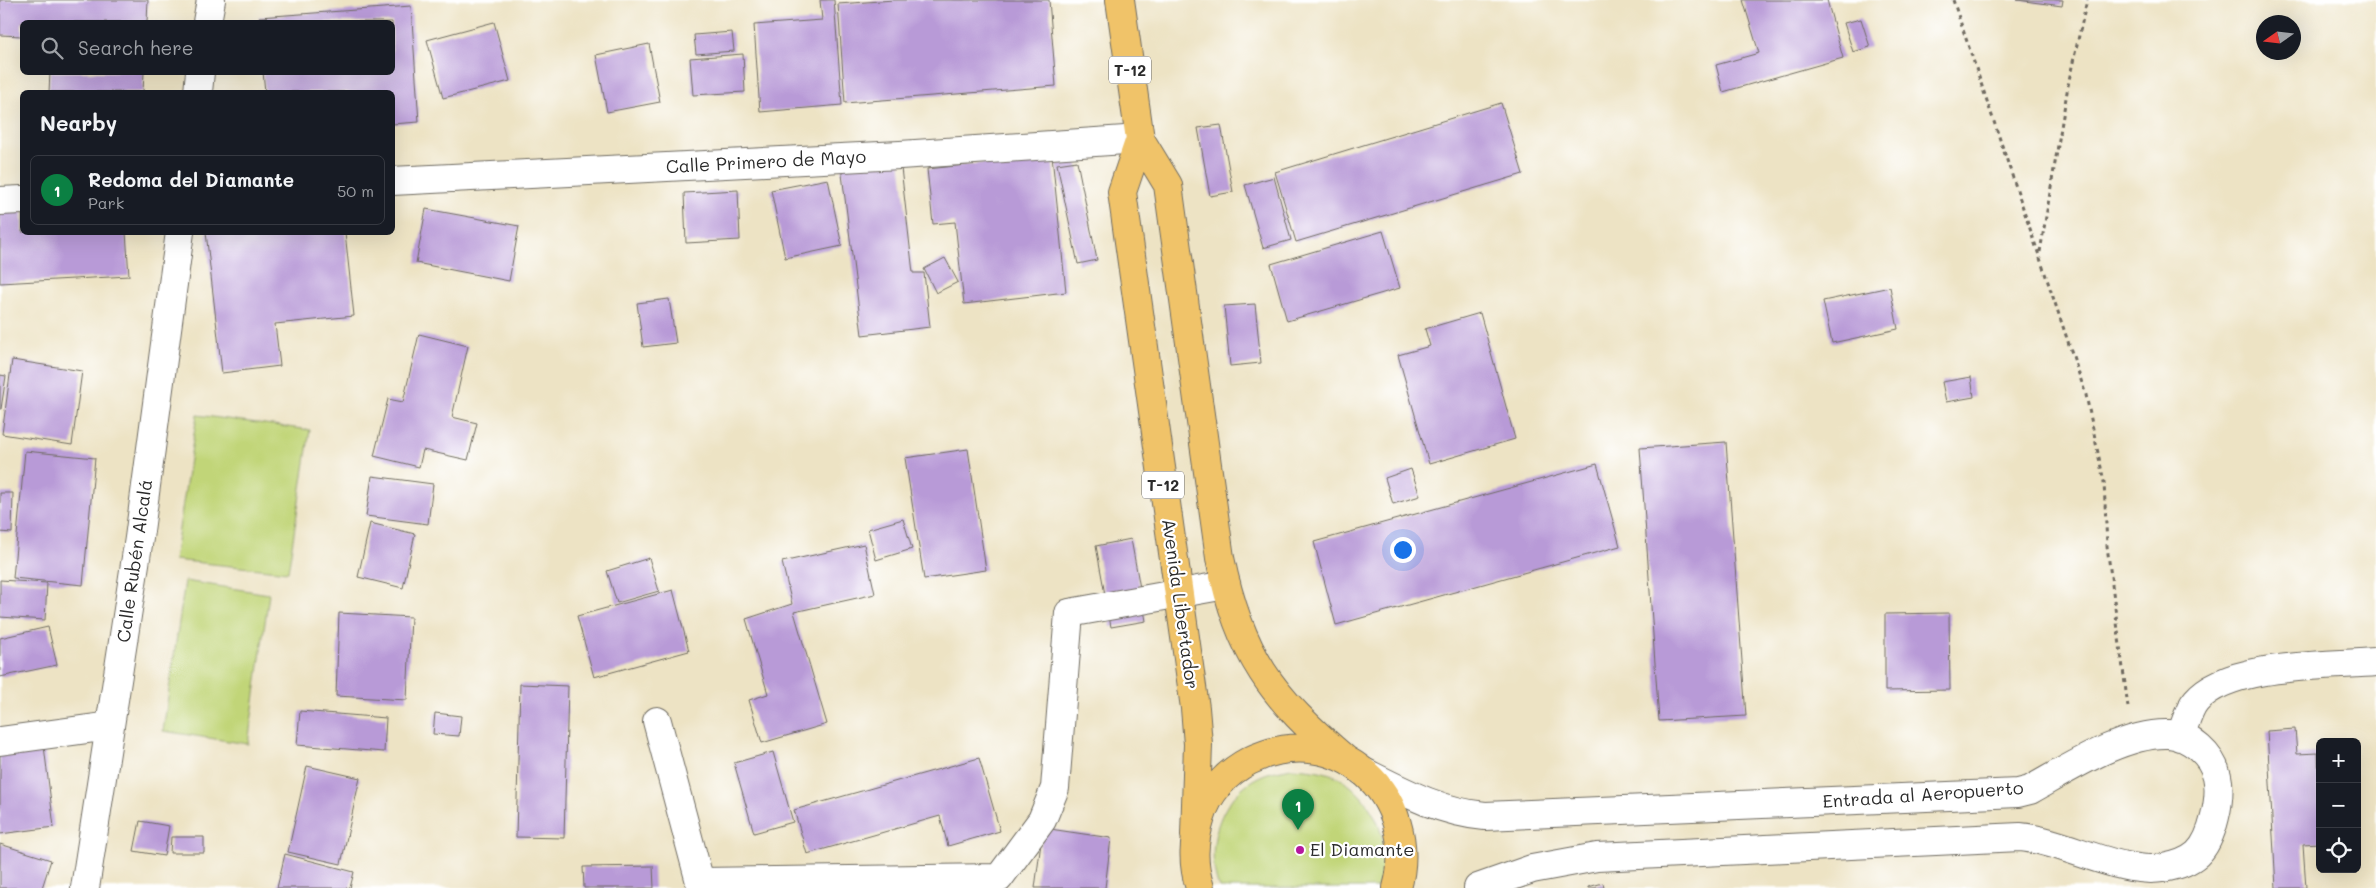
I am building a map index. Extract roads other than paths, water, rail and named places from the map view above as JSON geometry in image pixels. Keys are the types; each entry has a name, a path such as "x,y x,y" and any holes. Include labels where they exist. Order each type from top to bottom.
{"highway":[{"name":"Avenida Libertador","path":"1120,0 1140,139 1168,185 1226,585 1245,641 1265,676 1306,726 1354,766"},
{"name":"Avenida Libertador","path":"1140,139 1122,192 1197,735 1194,845 1188,888"},
{"name":"T-12","path":"1200,888 1194,845 1203,808 1219,785 1240,766 1264,754 1283,749 1302,748 1320,751 1354,766 1376,784 1396,816 1403,853 1397,888"}],"street":[{"path":"207,20 211,0"},
{"path":"198,90 200,75"},
{"name":"Calle Primero de Mayo","path":"395,181 880,156 1140,139"},
{"path":"0,201 20,200"},
{"name":"Calle Rubén Alcalá","path":"86,888 139,538 180,235"},
{"path":"657,721 700,882 999,878 1042,820 1055,788 1069,613 1226,585"},
{"path":"2180,737 2195,702 2212,688 2242,676 2262,671 2376,662"},
{"path":"0,741 110,726"},
{"name":"Entrada al Aeropuerto","path":"1354,766 1433,805 1463,814 1485,816 2018,793 2030,790 2106,750 2133,740 2158,735 2180,737 2193,742 2203,751 2218,777 2215,822 2209,838 2198,854 2183,863 2173,877 2136,868 2037,838 2020,837 1597,857 1532,869 1478,888"}],"place":[{"name":"Redoma del Diamante","path":"1298,830"},
{"name":"El Diamante","path":"1300,850"}]}
